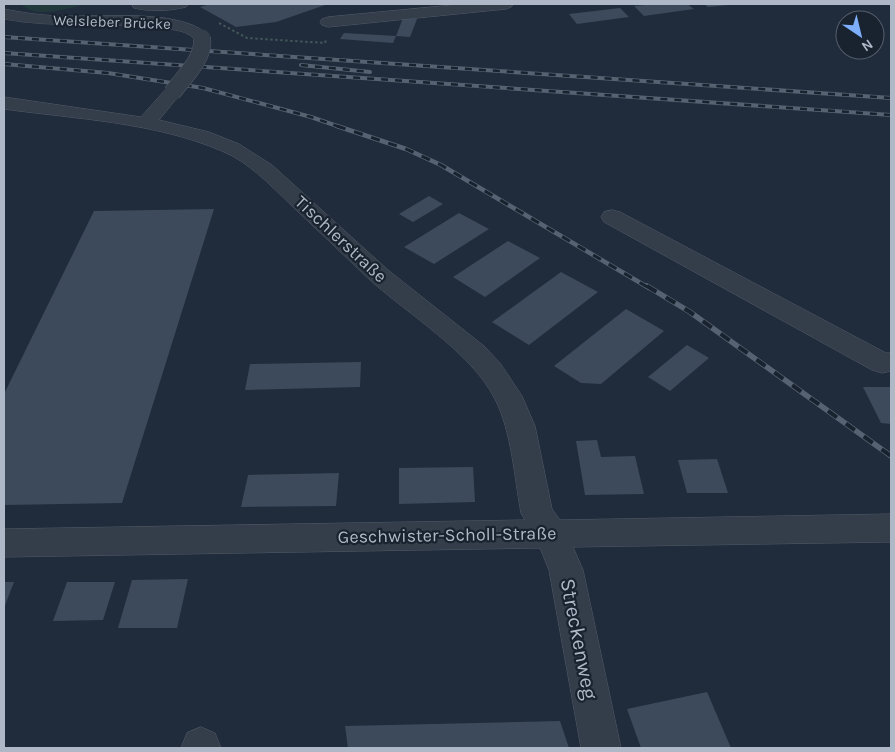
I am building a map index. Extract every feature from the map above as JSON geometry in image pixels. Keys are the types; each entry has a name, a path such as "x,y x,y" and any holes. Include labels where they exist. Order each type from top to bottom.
{"street":[{"path":"133,4 159,6 181,4"},
{"path":"328,22 470,6 506,4"},
{"name":"Welsleber Brücke","path":"4,14 50,20 166,22 191,28 201,34 203,46 198,55 172,94 146,123"},
{"name":"Tischlerstraße","path":"4,103 146,123 190,132 232,148 265,169 379,275 475,353 490,370 511,403 520,426 537,513 551,533"},
{"path":"612,217 882,363 891,362"},
{"name":"Geschwister-Scholl-Straße","path":"4,543 891,528"},
{"name":"Streckenweg","path":"551,533 566,570 600,748"}],"path":[{"path":"215,21 247,38 325,43 328,22"}],"green space":[{"path":"21,4 87,4 52,12 43,12 27,9"}],"building":[{"path":"210,4 328,4 276,22 236,27 200,7"},
{"path":"687,4 694,9 644,16 634,6"},
{"path":"704,4 729,4 729,5 708,7"},
{"path":"620,8 629,17 577,24 569,14"},
{"path":"403,18 417,19 410,37 396,36"},
{"path":"344,33 396,36 393,43 340,39"},
{"path":"429,196 443,204 413,222 399,214"},
{"path":"214,209 122,503 4,505 4,394 94,211"},
{"path":"459,213 489,229 434,264 404,247"},
{"path":"508,241 540,258 485,297 453,277"},
{"path":"561,272 598,292 529,345 492,322"},
{"path":"626,309 664,331 601,384 581,383 554,366"},
{"path":"687,345 709,358 670,391 648,377"},
{"path":"361,362 360,387 245,390 250,364"},
{"path":"863,387 891,387 891,424 881,423"},
{"path":"597,440 601,457 635,456 644,494 585,495 576,441"},
{"path":"717,459 728,493 687,493 678,460"},
{"path":"473,467 475,502 399,504 399,468"},
{"path":"339,473 336,506 241,507 248,475"},
{"path":"188,579 177,628 118,628 132,580"},
{"path":"4,582 14,582 4,608"},
{"path":"67,582 115,582 103,620 53,621"},
{"path":"707,692 731,748 641,748 627,709"},
{"path":"560,721 569,748 348,748 345,726"}],"railway":[{"path":"4,37 891,98"},
{"path":"4,53 891,115"},
{"path":"4,64 108,73 203,88 311,117 340,127"},
{"path":"301,65 370,72"},
{"path":"340,127 406,149 441,165 649,288"},
{"path":"647,286 690,312 891,456"}]}
